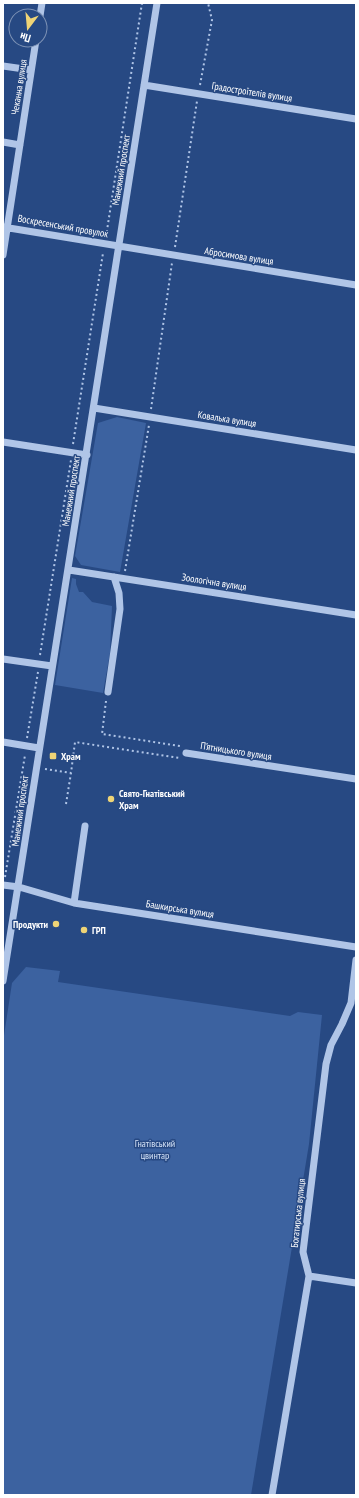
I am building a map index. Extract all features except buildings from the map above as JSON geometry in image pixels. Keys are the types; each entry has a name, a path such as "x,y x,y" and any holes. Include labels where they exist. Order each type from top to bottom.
{"street":[{"name":"Манежний проспект","path":"3,981 19,887 52,666 69,570 157,3"},
{"name":"Чеканна вулиця","path":"3,255 5,227 20,145 35,48"},
{"path":"3,66 31,70"},
{"name":"Градостроїтелiв вулиця","path":"144,84 356,119"},
{"path":"3,142 20,145"},
{"name":"Воскресенський провулок","path":"5,227 119,246"},
{"name":"Абросимова вулиця","path":"119,246 356,285"},
{"name":"Ковалька вулиця","path":"94,408 356,450"},
{"path":"3,442 87,455"},
{"name":"Зоологічна вулиця","path":"69,570 356,615"},
{"path":"108,692 120,610 119,592 114,577"},
{"path":"3,659 52,666"},
{"path":"3,742 39,748"},
{"name":"П’ятницького вулиця","path":"186,753 356,780"},
{"path":"74,903 85,826"},
{"name":"Башкирська вулиця","path":"3,885 19,887 74,903 356,947"},
{"name":"Богатирська вулиця","path":"272,1495 309,1276 303,1252 326,1064 331,1045 351,1003 356,960"},
{"path":"309,1276 356,1283"}],"path":[{"path":"123,578 150,417 198,93 212,20 208,3"},
{"path":"108,692 102,734 184,746 186,753"},
{"name":"П’ятницького вулиця","path":"66,804 75,742 182,758 186,753"},
{"path":"36,768 71,773"}],"green space":[{"path":"117,417 146,423 120,572 81,565 75,556 98,423"},
{"path":"72,578 76,579 79,592 83,592 92,602 112,606 110,653 103,693 55,685"},
{"name":"Гнатівський цвинтар","path":"26,967 60,971 58,982 290,1016 298,1012 322,1015 309,1144 251,1495 3,1495 3,1042 12,983"}],"place":[{"name":"Храм","path":"53,756"},
{"name":"Свято-Гнатівський Храм","path":"111,799"},
{"name":"Продукти","path":"56,924"},
{"name":"ГРП","path":"84,930"}]}
